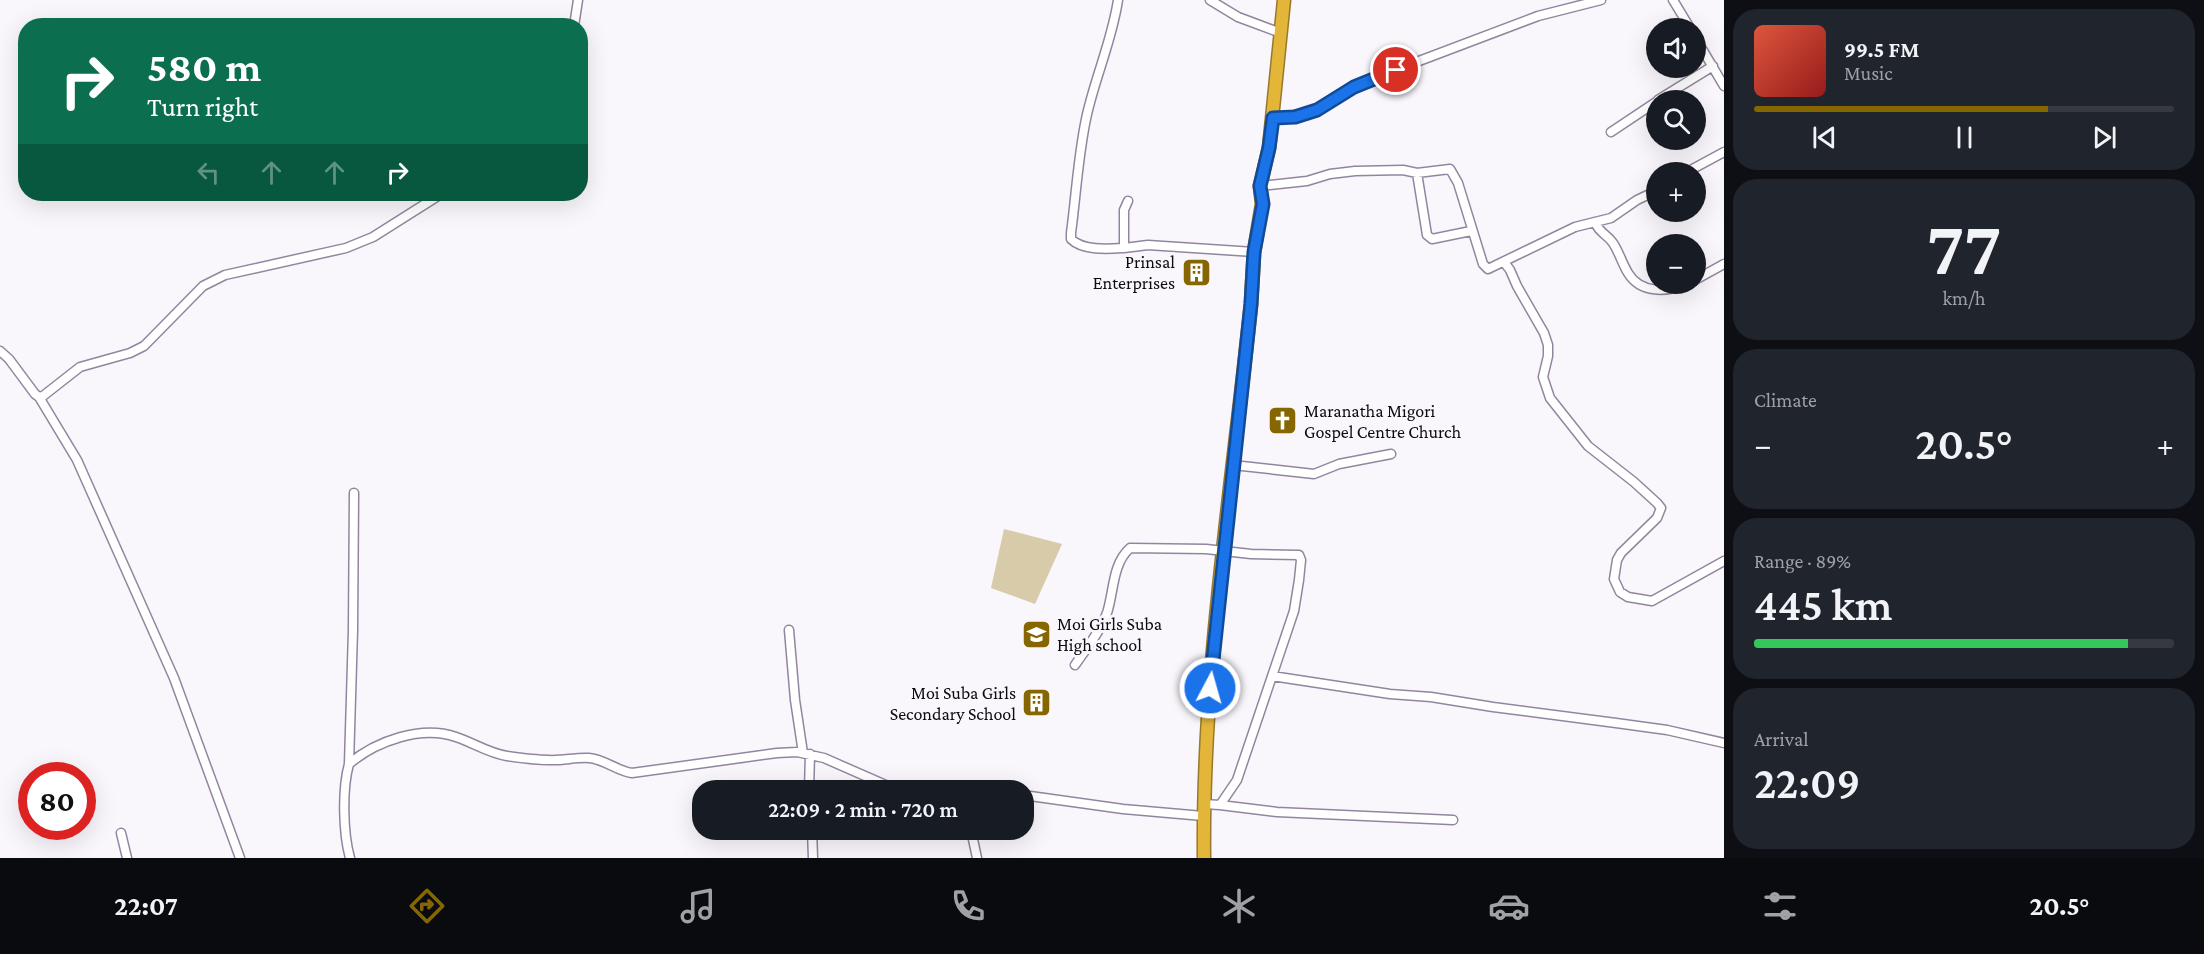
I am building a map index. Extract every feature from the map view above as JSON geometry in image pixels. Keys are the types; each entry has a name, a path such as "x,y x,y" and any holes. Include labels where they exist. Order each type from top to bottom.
{"highway":[{"path":"1204,858 1203,810 1210,688 1251,304 1254,252 1263,204 1260,186 1273,118 1284,0"}],"street":[{"path":"575,18 578,0"},
{"path":"1118,0 1114,24 1086,118 1071,239 1076,244 1105,249 1148,245 1254,252"},
{"path":"1210,0 1238,17 1281,33"},
{"path":"1273,118 1309,113 1374,78 1538,16 1601,0"},
{"path":"1673,0 1684,18"},
{"path":"1706,55 1724,86"},
{"path":"1675,90 1713,66"},
{"path":"1611,132 1646,108"},
{"path":"1706,162 1724,152"},
{"path":"1260,186 1307,181 1330,174 1355,171 1403,170 1417,173 1444,169 1452,171 1486,268 1492,268 1575,227 1611,218 1646,196"},
{"path":"1417,173 1427,235 1432,239 1472,231"},
{"path":"39,397 49,393 80,367 130,353 144,346 209,281 364,242 430,201"},
{"path":"1124,248 1124,210 1128,201"},
{"path":"1595,222 1598,229 1610,238 1628,273 1639,285 1646,287"},
{"path":"1504,262 1544,333 1548,356 1543,377 1550,398 1593,451 1634,482 1661,508 1657,518 1621,553 1617,560 1614,579 1620,592 1628,597 1652,602 1724,561"},
{"path":"1706,274 1724,264"},
{"path":"0,351 39,397 77,460 190,718 203,761 240,858"},
{"path":"1233,465 1314,474 1339,464 1391,454"},
{"path":"350,858 345,811 349,764 353,630 354,493"},
{"path":"1075,665 1106,615 1116,573 1123,555 1130,548 1296,554 1300,558 1296,603 1237,780 1220,805"},
{"path":"789,630 795,700 807,753 808,780"},
{"path":"1272,676 1390,694 1431,697 1667,730 1724,743"},
{"path":"349,764 364,752 383,744 405,737 432,733 456,737 488,752 505,756 548,760 592,758 632,773 777,753 807,753 873,780"},
{"path":"1034,797 1123,809 1203,810 1220,805 1277,812 1453,820"},
{"path":"121,833 127,858"},
{"path":"813,840 813,858"},
{"path":"973,840 977,858"}],"shaded area":[{"path":"1004,529 1062,544 1035,604 991,588"}],"place":[{"name":"Prinsal Enterprises","path":"1196,272"},
{"name":"Maranatha Migori Gospel Centre Church","path":"1283,421"},
{"name":"Moi Girls Suba High school","path":"1036,634"},
{"name":"Moi Suba Girls Secondary School","path":"1037,703"}],"route":[{"path":"1210,688 1251,304 1254,252 1263,204 1260,186 1273,118 1295,117 1317,110 1354,87 1396,70"}]}
